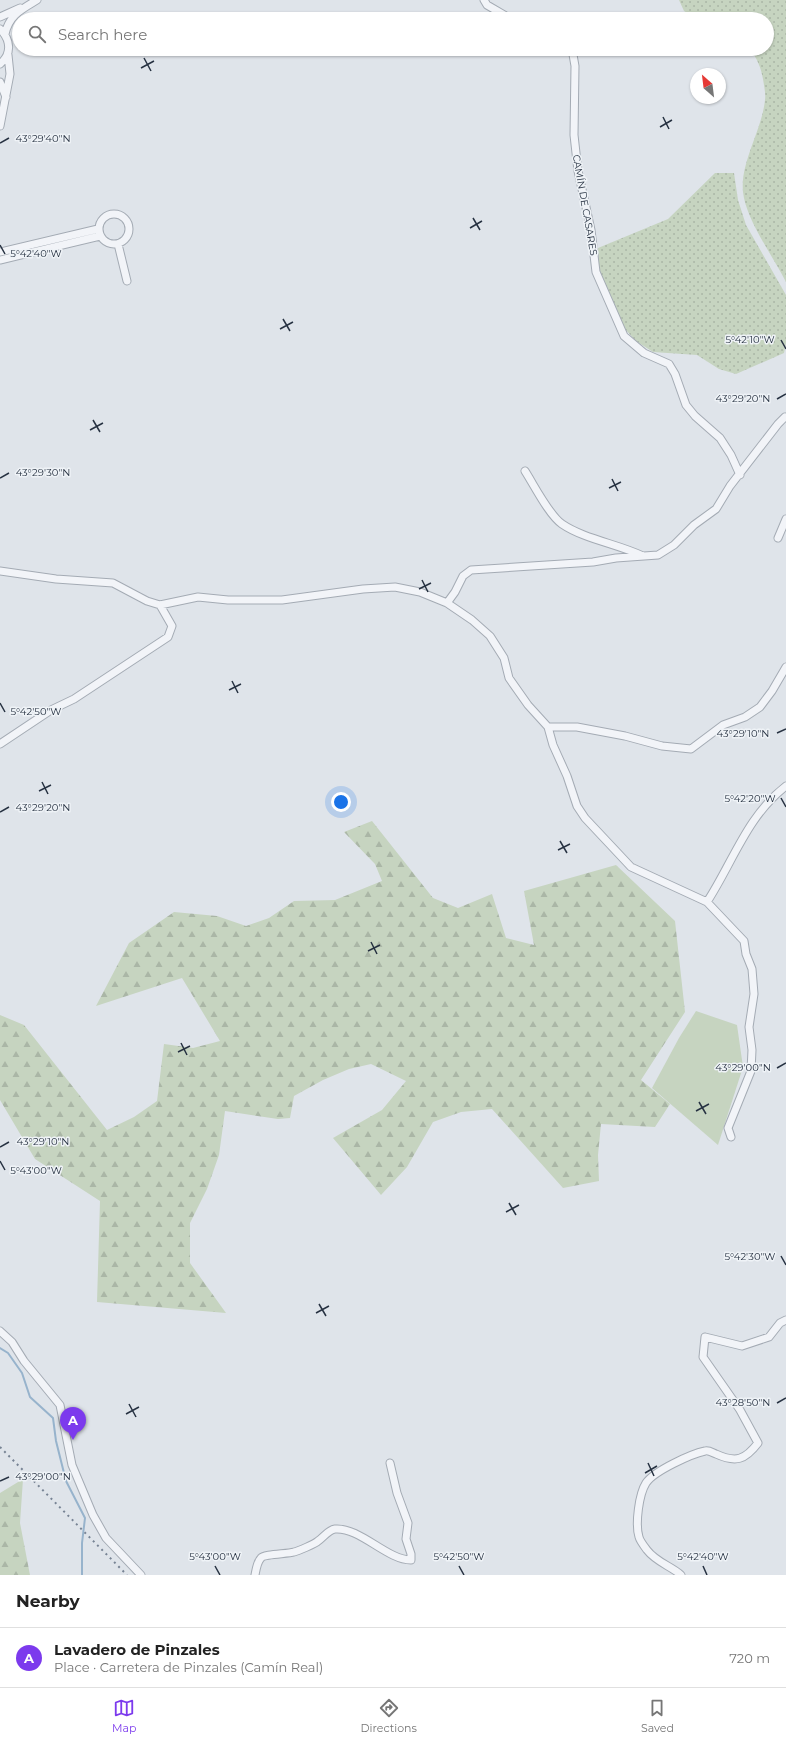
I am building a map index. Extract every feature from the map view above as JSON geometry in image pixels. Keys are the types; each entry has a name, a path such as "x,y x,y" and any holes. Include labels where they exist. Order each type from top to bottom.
{"street":[{"path":"0,17 37,0"},
{"path":"18,12 37,0"},
{"path":"484,0 487,5 499,12"},
{"path":"0,126 10,74 8,55 9,48 3,32 12,18"},
{"path":"0,64 8,55"},
{"name":"CAMÍN DE CASARES","path":"573,56 575,66 574,135 578,171 591,230 596,272 624,336 644,353 669,364 675,374 686,405 695,416 720,438 731,455 740,475"},
{"path":"0,82 6,97"},
{"path":"110,214 120,215 128,222 129,233 123,242 118,244 108,244 99,232 102,220 110,214"},
{"path":"0,252 99,232"},
{"path":"0,260 99,232"},
{"path":"118,244 127,281"},
{"path":"447,603 455,592 463,576 471,570 593,562 616,558 658,555 674,545 694,525 716,509 730,486 778,424 786,416"},
{"path":"525,471 550,511 562,524 579,532 625,548 644,557"},
{"path":"778,538 786,519"},
{"path":"0,571 56,579 113,583 147,601 160,605 198,597 228,600 282,600 363,589 395,587 420,592 447,603 472,620 490,636 504,658 509,678 528,704 548,727 553,745 567,776 576,806 603,838 631,867 707,902 744,941 746,954 752,969 754,994 749,1027 752,1050 751,1071 728,1128 731,1137"},
{"path":"0,744 51,710 74,699 168,637 172,626 160,605"},
{"path":"548,727 577,727 625,736 662,746 691,749 722,725 745,717 760,707 772,691 786,667"},
{"path":"707,902 720,882 737,846 761,811 776,794 786,786"},
{"path":"681,1575 662,1564 648,1551 639,1537 638,1508 646,1482 671,1464 689,1456 707,1450 733,1459 743,1458 750,1454 758,1443 740,1410 703,1357 705,1337 742,1346 769,1337 780,1323 786,1320"},
{"path":"0,1331 12,1342 24,1361 60,1405 72,1465 94,1514 106,1538 141,1575"},
{"path":"255,1575 260,1558 264,1556 302,1550 308,1545 317,1542 329,1531 335,1529 343,1530 356,1535 391,1554 406,1560 411,1560 411,1554 406,1539 408,1523 396,1493 390,1463"}],"green space":[{"path":"679,0 786,0 786,282 754,226 745,203 743,192 745,169 760,123 765,98 765,90 760,67 754,56 774,56 774,12 684,11"},
{"path":"715,173 734,173 738,200 746,225 786,295 786,343 784,353 736,374 719,369 697,355 653,352 636,341 624,328 599,272 598,248 668,219"},
{"path":"372,821 433,898 458,908 492,894 506,938 534,945 524,891 616,865 675,921 685,1012 641,1080 670,1104 655,1127 601,1124 598,1155 599,1181 563,1188 492,1109 461,1112 433,1122 407,1167 381,1195 333,1138 382,1110 406,1081 371,1064 349,1069 323,1080 294,1096 290,1118 278,1119 225,1111 219,1155 207,1189 190,1223 190,1263 226,1313 97,1302 100,1201 35,1159 0,1100 0,1015 24,1025 107,1130 134,1117 157,1101 164,1044 193,1048 220,1041 182,978 96,1006 129,943 174,912 217,916 246,926 269,918 294,901 335,900 382,881 375,864 344,832"},
{"path":"696,1011 737,1025 743,1067 718,1145 652,1088 679,1038"},
{"path":"23,1479 20,1523 30,1575 0,1575 0,1493"}],"waterway":[{"path":"0,1348 8,1353 22,1373 30,1397 53,1418 56,1441 66,1481 85,1518 82,1543 82,1575"}],"railway":[{"path":"0,1447 127,1575"}],"place":[{"name":"Lavadero de Pinzales","path":"73,1440"}]}
